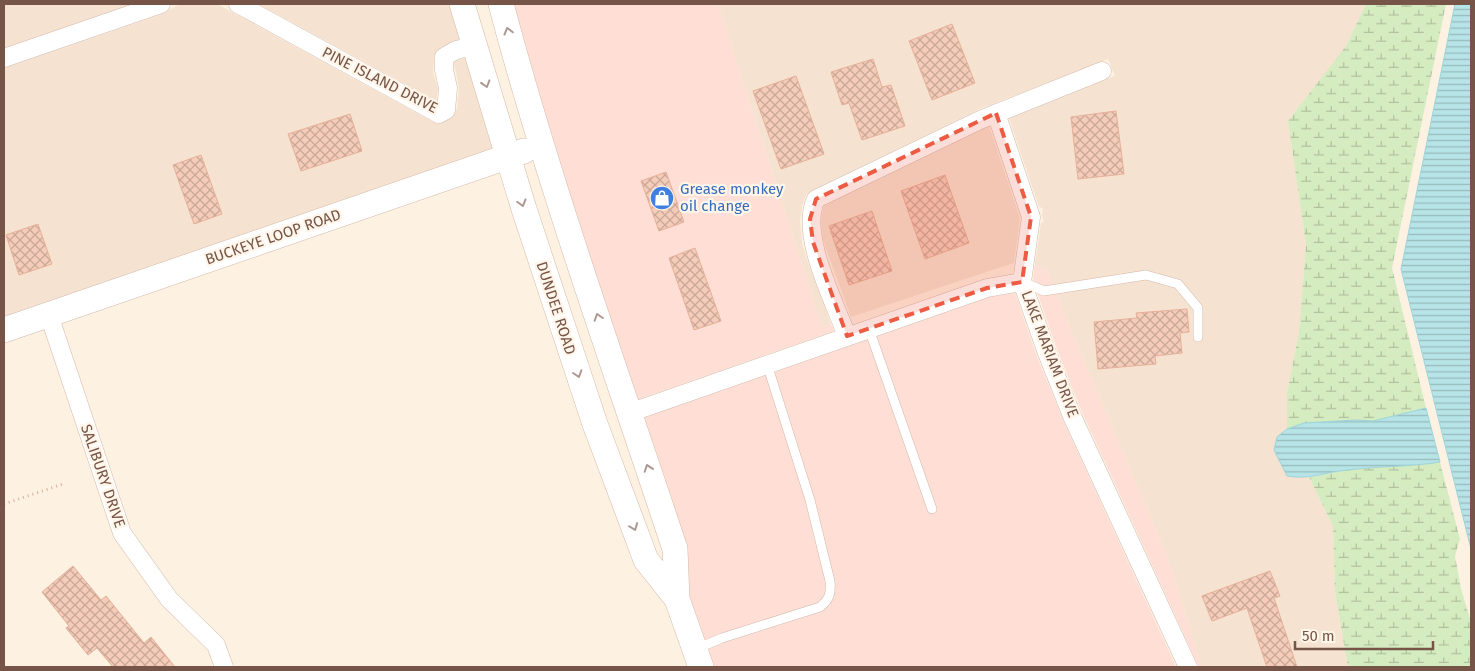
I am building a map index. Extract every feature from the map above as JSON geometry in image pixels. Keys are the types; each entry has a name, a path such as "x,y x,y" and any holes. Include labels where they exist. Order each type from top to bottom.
{"main road":[{"name":"DUNDEE ROAD","path":"462,4 524,209 595,424 646,560 677,599"},
{"name":"DUNDEE ROAD","path":"501,4 522,81 558,197 675,549 677,599 698,658"},
{"name":"BUCKEYE LOOP ROAD","path":"4,330 543,145"}],"street":[{"path":"4,58 161,4"},
{"name":"PINE ISLAND DRIVE","path":"238,4 439,114 446,110 448,88 444,70 444,57 456,50 474,46"},
{"path":"847,336 813,242 810,220 812,206 816,199 996,113 1102,71"},
{"path":"996,113 1031,217 1022,282"},
{"name":"LAKE MARIAM DRIVE","path":"630,413 987,288 1022,282 1072,416 1188,667"},
{"name":"SALIBURY DRIVE","path":"49,315 122,533 169,599 216,644 224,667"}],"lane":[{"path":"1022,282 1044,291 1146,275 1178,284 1198,308 1198,337"},
{"path":"869,329 932,509"},
{"path":"698,658 722,638 820,607 827,602 831,592 810,500 767,364"}],"path":[{"path":"4,504 63,484"}],"highlighted area":[{"path":"996,113 1031,217 1022,282 987,288 847,336 813,242 810,219 816,199"}],"shaded area":[{"path":"4,4 134,4 4,48"},
{"path":"180,4 217,4 433,122 445,121 452,117 457,109 459,88 454,62 467,57 496,151 4,320 4,68 160,15"},
{"path":"259,4 451,4 461,39 439,49 434,57 433,73 438,89 436,101"},
{"path":"512,4 718,4 822,327 831,324 834,331 636,400 568,194"},
{"path":"718,4 1366,4 1346,46 1288,121 1306,245 1299,332 1287,394 1287,429 1277,437 1274,450 1281,462 1295,477 1309,477 1333,526 1335,592 1348,667 1202,667 1167,556 1056,295 1048,272 1035,264 1041,223 1044,222 1043,208 1039,207 1009,118 1115,76 1108,59 982,108 806,195 800,221 802,244 831,324 822,327"},
{"path":"989,126 1020,218 1014,263 851,317 823,240 821,219 824,205"},
{"path":"1035,264 1048,272 1056,295 1167,556 1202,667 1199,667 1082,412 1057,349 1033,280"},
{"path":"1015,293 1037,357 1063,420 1176,667 712,667 690,602 692,601 688,595 643,418 989,297"}],"green space":[{"path":"1366,4 1446,4 1392,268 1426,408 1373,421 1355,420 1304,423 1287,429 1287,394 1299,332 1306,245 1288,121 1346,46"},
{"path":"1440,462 1460,539 1455,556 1461,589 1471,622 1471,667 1348,667 1335,592 1333,526 1309,477 1347,470"}],"water":[{"path":"1455,4 1471,4 1471,549 1401,269"},
{"path":"1426,408 1440,462 1295,477 1287,476 1274,450 1277,437 1287,429 1304,423 1355,420 1373,421"}],"building":[{"path":"952,24 975,83 932,100 909,41"},
{"path":"873,59 882,87 891,85 905,126 862,140 849,103 842,105 831,72"},
{"path":"796,76 824,154 781,169 753,91"},
{"path":"1116,111 1124,174 1078,179 1071,117"},
{"path":"350,114 362,151 301,171 288,134"},
{"path":"201,155 222,214 194,224 173,165"},
{"path":"666,172 684,222 659,231 641,181"},
{"path":"945,175 969,243 925,259 901,191"},
{"path":"872,211 892,271 849,285 829,226"},
{"path":"38,224 52,264 19,275 6,235"},
{"path":"695,248 721,321 694,330 669,258"},
{"path":"1187,309 1189,332 1180,333 1182,353 1155,356 1156,364 1098,369 1094,322 1137,318 1136,313"},
{"path":"73,566 101,600 106,596 144,643 151,637 175,667 113,667 97,648 88,655 66,628 69,626 42,592"},
{"path":"1270,571 1280,596 1274,598 1297,667 1267,667 1247,608 1212,621 1202,596"}],"place":[{"name":"Grease monkey oil change","path":"662,198"}]}
